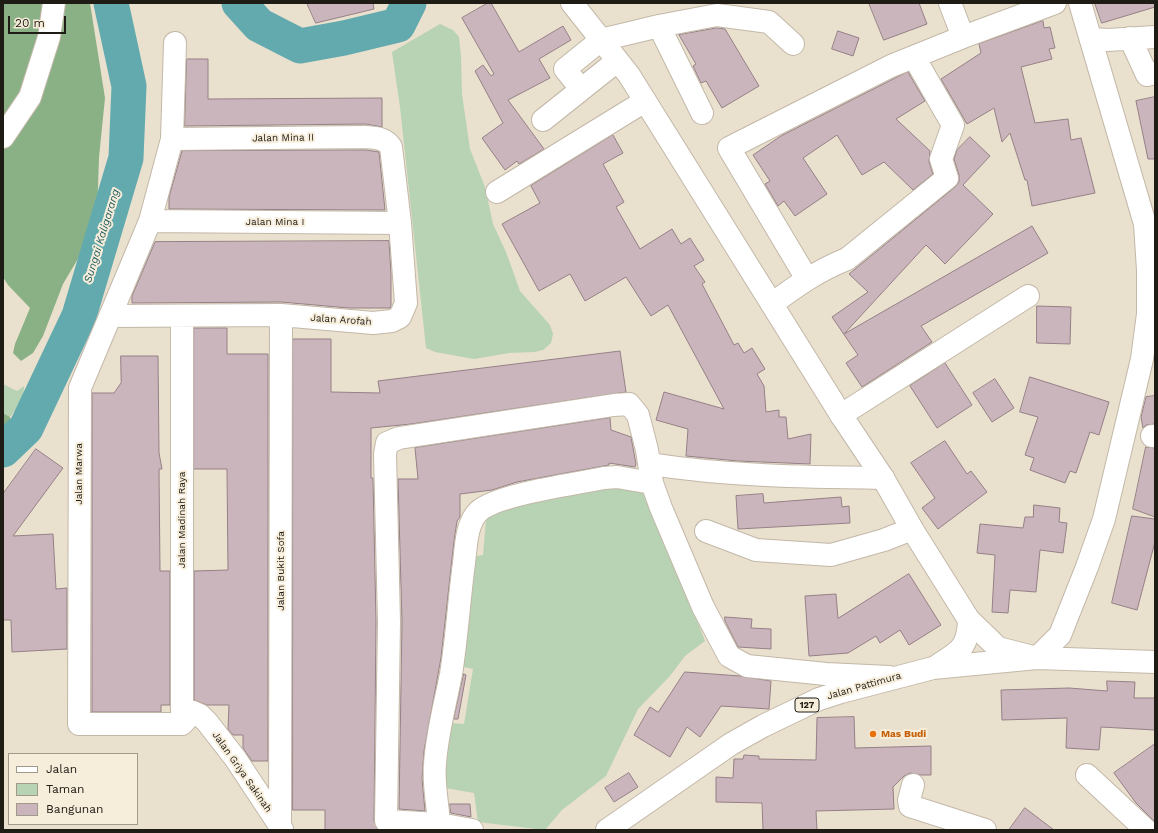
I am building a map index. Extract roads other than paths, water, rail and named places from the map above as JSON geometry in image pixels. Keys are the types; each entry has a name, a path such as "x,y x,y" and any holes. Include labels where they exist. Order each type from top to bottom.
{"street":[{"path":"3,137 30,97 49,37 54,3"},
{"path":"572,3 617,61 645,101 841,415 883,478 912,529 969,620 998,648 1037,658 1060,635 1104,519 1142,359 1147,322 1150,222 1080,3"},
{"path":"950,3 963,37"},
{"path":"808,279 729,148 891,66 963,37 1055,3"},
{"path":"581,89 565,69 601,40 659,26 717,15 769,22 793,44"},
{"path":"659,26 702,113"},
{"path":"1091,39 1108,40 1155,36"},
{"path":"1130,38 1147,75 1155,73"},
{"name":"Jalan Marwa","path":"175,43 172,139 150,221 80,388 79,724 182,724"},
{"path":"772,304 829,266 847,259 947,178 941,159 953,125 914,57"},
{"path":"543,120 617,61"},
{"path":"497,192 645,101"},
{"name":"Jalan Mina II","path":"172,139 366,137 379,138 387,141 391,147"},
{"name":"Jalan Arofah","path":"110,316 281,315 372,322 392,322 400,318 406,303 400,224 391,147"},
{"name":"Jalan Mina I","path":"150,221 400,224"},
{"path":"841,415 1028,296"},
{"name":"Jalan Bukit Sofa","path":"281,315 281,829"},
{"name":"Jalan Madinah Raya","path":"182,316 182,724"},
{"path":"472,830 439,824 386,821 389,622 385,454 387,443 399,438 614,405 629,404 638,415 651,474 703,608 728,656 746,666 826,674 896,677"},
{"path":"439,824 434,766 439,723 450,677 458,624 462,574 467,538 472,520 479,511 500,499 604,478 651,474 696,471 783,477 883,478"},
{"path":"706,531 756,550 831,555 884,540 912,529"},
{"path":"933,668 960,650 969,636 969,620"},
{"name":"127","path":"1037,658 1155,662"},
{"name":"Jalan Pattimura","path":"607,830 731,744 763,726 819,699 933,668 1037,658"},
{"name":"Jalan Griya Sakinah","path":"182,724 193,712 200,715 207,722 235,758 281,829"},
{"path":"1087,775 1146,830"},
{"path":"913,785 909,800 910,806 985,830"}],"waterway":[{"name":"Sungai Kaligarang","path":"3,450 26,428 79,316 126,158 129,86 111,3"},
{"name":"Sungai Kaligarang","path":"239,3 259,25 300,46 344,38 398,25 409,3"}],"place":[{"name":"Mas Budi","path":"873,734"}]}
